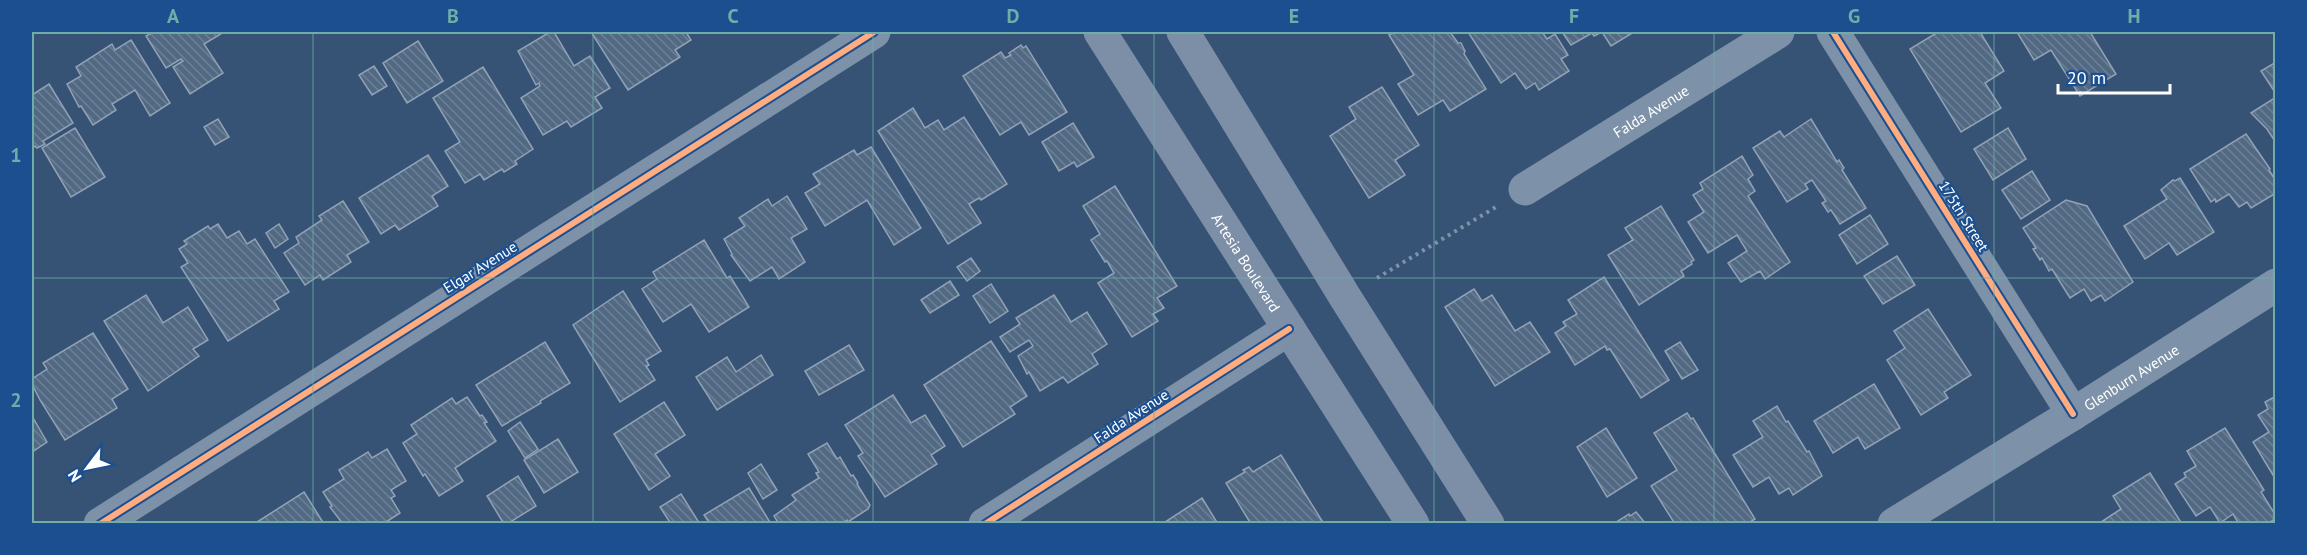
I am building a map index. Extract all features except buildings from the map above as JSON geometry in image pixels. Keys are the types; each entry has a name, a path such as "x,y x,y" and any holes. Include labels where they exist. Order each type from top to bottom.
{"main road":[{"name":"Artesia Boulevard","path":"1100,32 1413,524"},
{"path":"1183,32 1345,297 1488,524"}],"street":[{"name":"Elgar Avenue","path":"100,524 874,32"},
{"name":"Falda Avenue","path":"1525,189 1778,32"},
{"name":"175th Street","path":"1833,32 2073,414"},
{"name":"Glenburn Avenue","path":"1894,524 2276,285"},
{"name":"Falda Avenue","path":"985,524 1289,329"}],"path":[{"path":"1345,297 1525,189"}],"cycle path":[{"path":"100,524 874,32"},
{"path":"1833,32 2073,414"},
{"path":"985,524 1289,329"}]}
